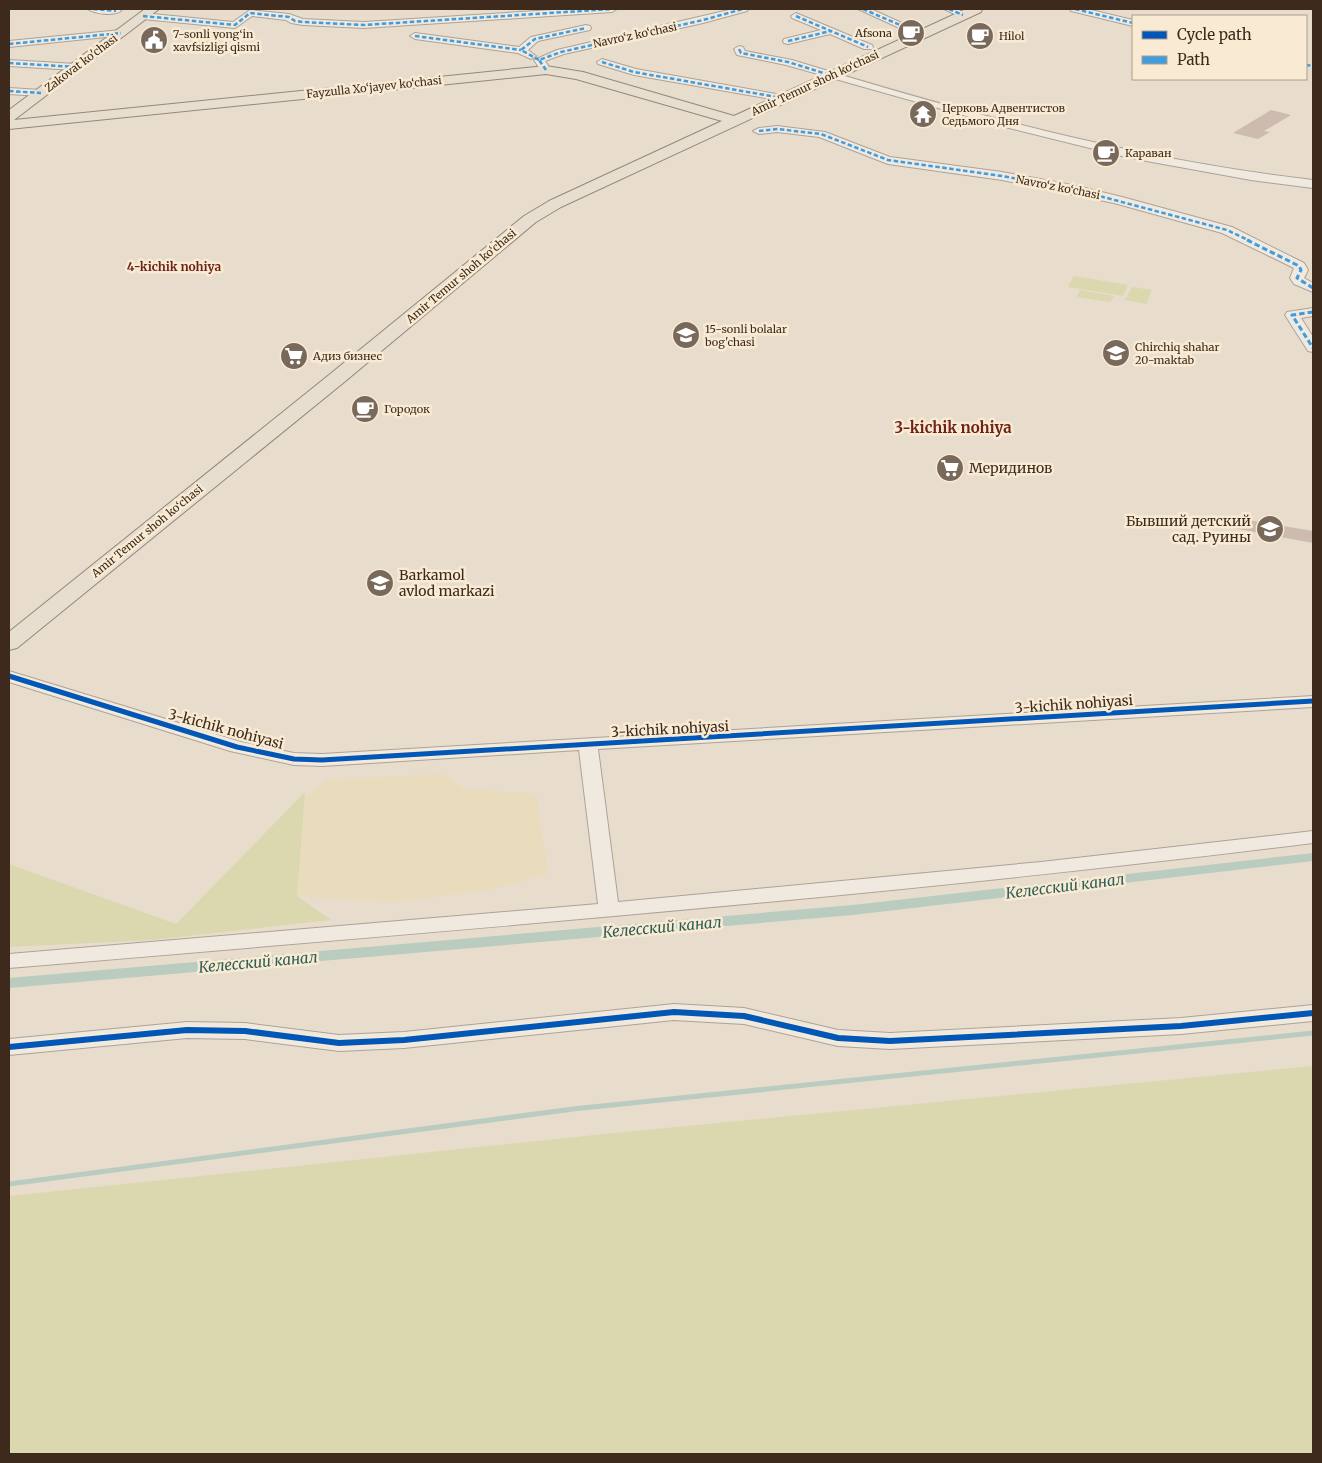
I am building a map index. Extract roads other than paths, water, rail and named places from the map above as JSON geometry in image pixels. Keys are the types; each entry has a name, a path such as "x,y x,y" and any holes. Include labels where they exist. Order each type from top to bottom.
{"main road":[{"name":"Amir Temur shoh ko‘chasi","path":"9,643 350,368 530,218 555,204 830,75 976,9"},
{"name":"Zakovat ko'chasi","path":"14,115 148,12"},
{"name":"Fayzulla Xo‘jayev ko‘chasi","path":"14,115 18,119 30,122 542,65 734,120"},
{"path":"14,115 51,120"}],"street":[{"path":"93,9 116,11"},
{"path":"148,12 234,26 250,13 289,17 295,21 303,22 364,25 469,13 612,9"},
{"name":"Navro‘z ko‘chasi","path":"542,65 561,52 703,20 743,9"},
{"path":"863,9 921,34"},
{"path":"949,9 963,15"},
{"path":"1075,9 1132,23"},
{"path":"796,16 868,47"},
{"path":"520,50 535,39 586,28"},
{"path":"788,41 832,32"},
{"path":"9,44 121,33"},
{"path":"415,36 520,50 542,65"},
{"path":"739,49 741,53 749,56 788,62 830,75 1129,154 1241,175 1313,184"},
{"path":"602,62 634,72 782,98"},
{"path":"9,63 76,67"},
{"path":"9,91 42,93"},
{"name":"Navro‘z ko‘chasi","path":"759,131 777,129 821,134 888,160 1002,176 1078,190 1210,225 1243,237 1299,266 1302,270 1297,278 1313,288"},
{"path":"1313,312 1292,315 1313,348"},
{"name":"3-kichik nohiyasi","path":"9,676 238,747 294,759 352,759 588,746 1313,701"},
{"path":"588,746 609,910"},
{"path":"9,961 609,910 1041,869 1313,837"},
{"path":"9,1047 186,1030 245,1030 339,1043 404,1040 674,1012 744,1016 838,1038 890,1041 1181,1026 1313,1013"}],"waterway":[{"name":"Келесский канал","path":"9,983 853,910 1313,857"},
{"path":"9,1184 573,1109 1313,1033"}],"place":[{"name":"Afsona","path":"911,33"},
{"name":"Hilol","path":"980,36"},
{"name":"7-sonli yong‘in xavfsizligi qismi","path":"154,40"},
{"name":"Церковь Адвентистов Седьмого Дня","path":"923,114"},
{"name":"Караван","path":"1106,153"},
{"name":"15-sonli bolalar bog'chasi","path":"686,335"},
{"name":"Chirchiq shahar 20-maktab","path":"1116,353"},
{"name":"Адиз бизнес","path":"294,356"},
{"name":"Городок","path":"365,409"},
{"name":"Меридинов","path":"950,468"},
{"name":"Бывший детский сад. Руины","path":"1270,529"},
{"name":"Barkamol avlod markazi","path":"380,583"}],"district":[{"name":"4-kichik nohiya","path":"174,266"},
{"name":"3-kichik nohiya","path":"953,427"}]}
